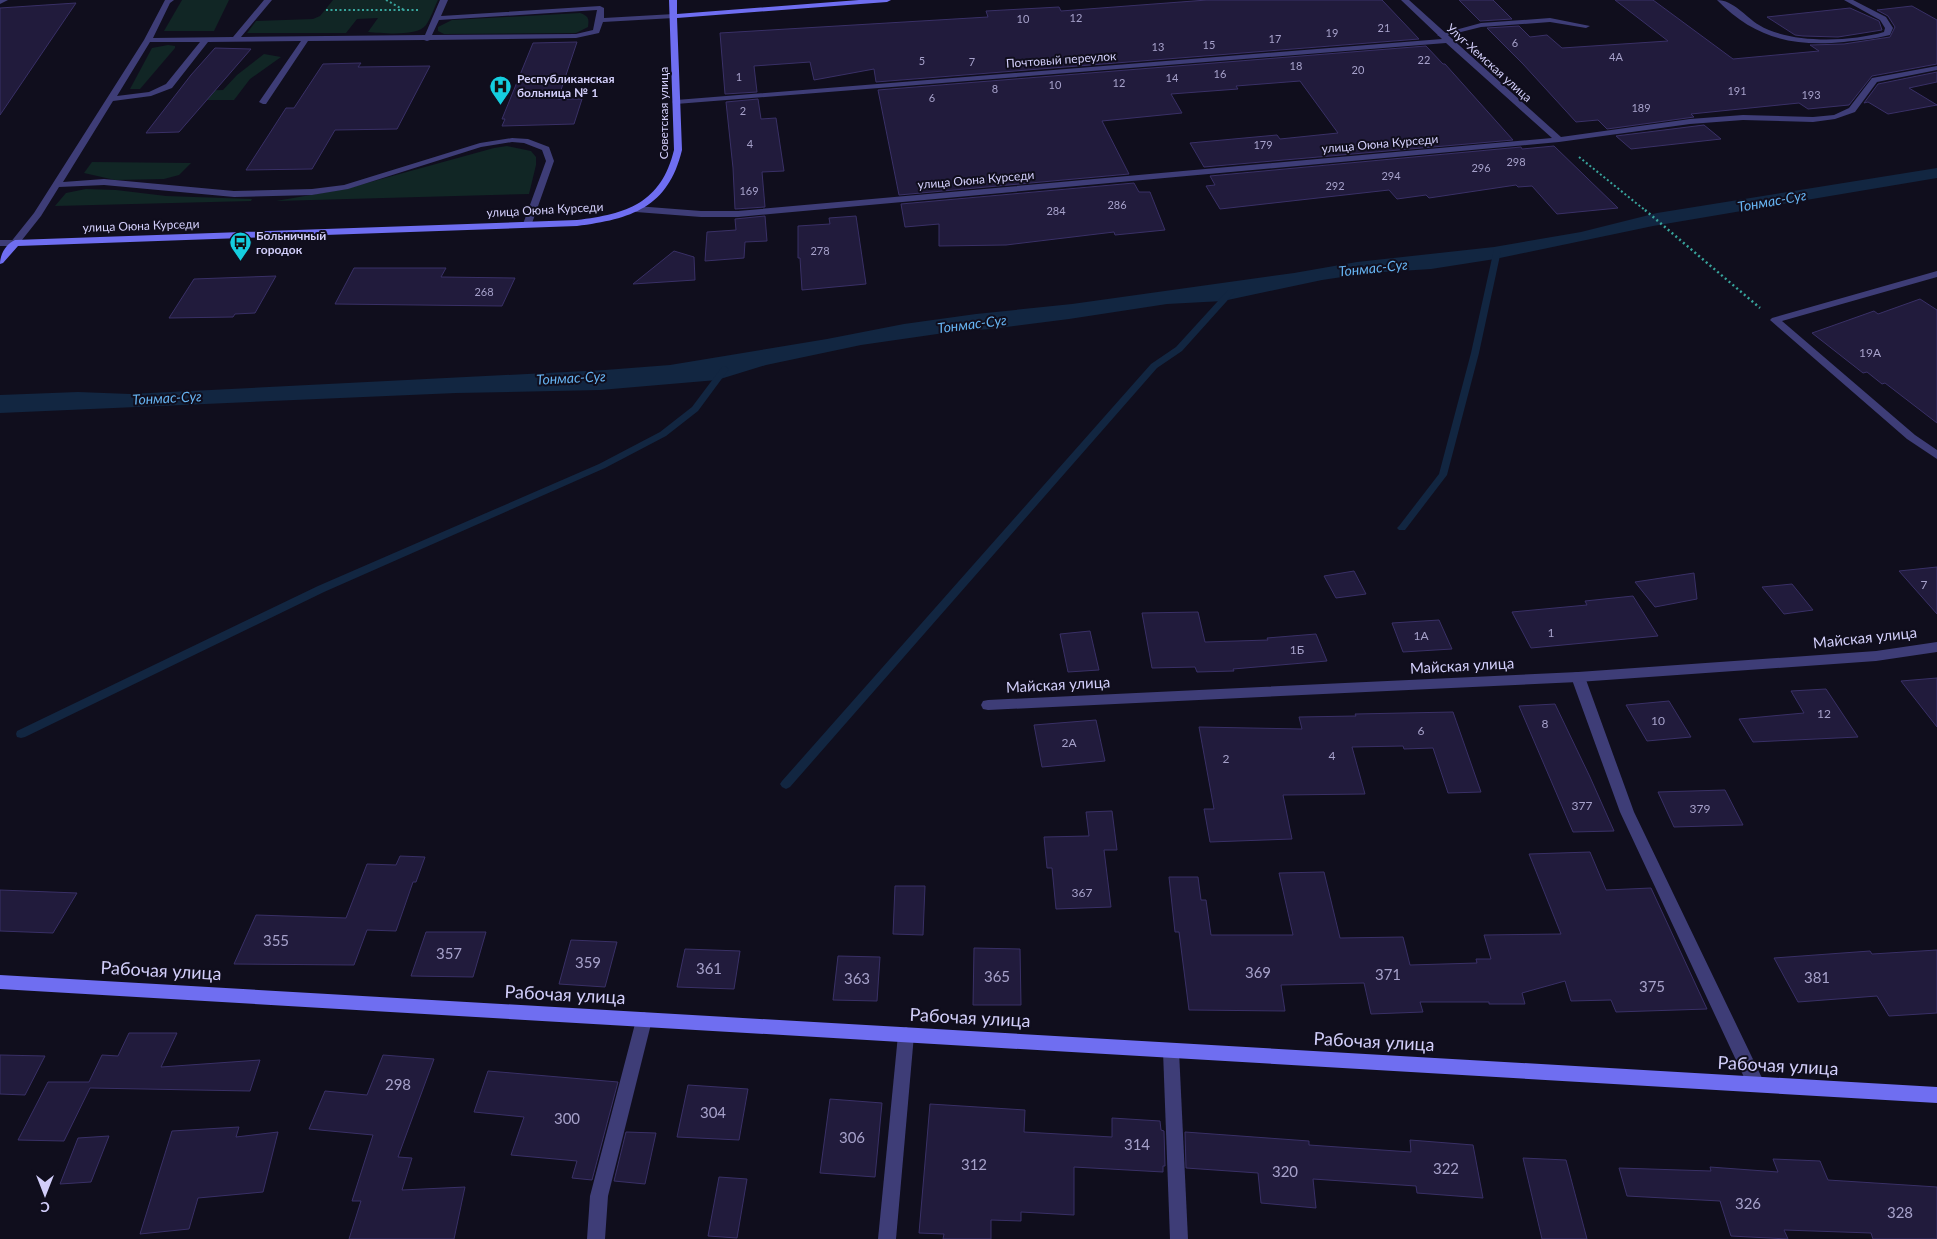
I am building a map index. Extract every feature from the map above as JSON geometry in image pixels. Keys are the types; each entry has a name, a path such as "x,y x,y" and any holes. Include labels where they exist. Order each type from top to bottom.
{"street":[{"path":"0,2 4,0"},
{"path":"0,261 38,214 148,40 169,1 158,0"},
{"path":"234,39 268,0"},
{"path":"428,39 444,0"},
{"path":"148,40 428,39 576,36 596,31 600,20 601,0"},
{"name":"Советская улица","path":"636,209 666,185 674,170 678,150 673,0"},
{"path":"600,20 887,0"},
{"name":"Улуг-Хемская улица","path":"1405,0 1444,38 1559,140"},
{"path":"1721,0 1761,30 1788,40 1813,41 1877,36 1887,33 1889,28 1883,19 1848,0"},
{"path":"437,18 600,8"},
{"name":"Почтовый переулок","path":"676,102 1444,38 1481,25 1550,20 1586,26"},
{"path":"111,99 151,94 169,86 206,40"},
{"path":"263,102 306,40"},
{"name":"улица Оюна Курседи","path":"0,243 595,222 610,219 636,209 701,214 738,214 1559,140 1672,122 1734,118 1813,120 1835,116 1852,110 1870,83 1875,80 1937,68"},
{"path":"56,185 104,182 234,194 312,192 345,186 480,145 512,140 537,144 546,148 550,154 550,161 528,224"},
{"path":"1775,320 1937,274"},
{"path":"1775,320 1910,437 1937,455"},
{"name":"Майская улица","path":"988,705 1578,677 1876,656 1937,647"},
{"path":"1578,677 1627,812 1756,1084"},
{"name":"Рабочая улица","path":"0,982 1937,1095"},
{"path":"596,1239 599,1196 644,1020"},
{"path":"887,1239 906,1035"},
{"path":"1171,1051 1179,1239"}],"path":[{"path":"386,0 405,10"},
{"path":"326,10 424,10"},
{"path":"1577,155 1667,228 1775,320"}],"green space":[{"path":"182,0 229,0 214,31 164,31"},
{"path":"333,0 438,0 426,25 421,29 407,33 368,32 378,18 357,19 346,33 247,33 256,21 313,19 320,16"},
{"path":"580,13 588,18 588,27 576,33 444,34 438,31 438,27 452,20"},
{"path":"168,45 175,46 175,48 140,89 130,89 152,48"},
{"path":"264,54 281,57 250,79 234,100 178,100 186,91 223,90 237,75"},
{"path":"507,146 531,151 536,157 529,194 276,201 345,189"},
{"path":"92,162 191,163 179,175 164,179 115,180 84,173"},
{"path":"86,189 116,190 166,196 252,199 251,201 55,206 66,193"}],"water":[{"name":"Тонмас-Суг","path":"1937,168 1937,178 1653,226 1495,259 1431,269 1369,273 1322,280 1223,301 1167,304 1069,319 991,329 958,331 861,345 766,365 717,380 600,390 456,393 0,413 0,395 78,392 130,394 605,370 670,365 904,324 1072,304 1294,273 1357,262 1494,247 1581,232 1657,213"}],"building":[{"path":"1207,0 1382,0 1419,39 876,82 874,69 814,80 810,62 754,66 757,92 725,94 720,33 988,17 986,11 1059,7 1061,11"},
{"path":"1459,0 1493,0 1512,19 1480,21"},
{"path":"1615,0 1653,0 1733,59 1819,51 1810,45 1844,44 1890,37 1895,27 1888,16 1877,10 1912,6 1937,20 1937,64 1872,76 1849,105 1808,109 1799,103 1691,114 1694,117 1607,129 1598,120 1576,122 1487,28 1519,26 1530,37 1547,35 1562,48 1668,41"},
{"path":"76,3 0,115 0,8"},
{"path":"1850,8 1879,21 1882,30 1838,37 1803,36 1795,35 1767,17"},
{"path":"577,42 558,99 582,99 574,124 502,126 505,119 502,119 533,43"},
{"path":"1426,46 1445,64 1513,140 1204,167 1190,143 1277,135 1280,139 1338,133 1300,81 1236,86 1238,89 1171,94 1182,113 1102,121 1129,174 899,195 878,90"},
{"path":"215,48 251,49 179,132 146,133 191,75"},
{"path":"361,63 358,67 430,66 397,129 335,130 312,169 246,170 286,108 294,108 323,64"},
{"path":"1937,72 1937,82 1909,88 1937,105 1888,114 1868,102 1864,103 1878,84"},
{"path":"758,99 761,119 776,118 784,171 762,172 765,207 735,209 726,102"},
{"path":"1704,125 1721,139 1631,149 1616,136"},
{"path":"1554,146 1618,208 1557,214 1532,186 1518,187 1516,185 1429,198 1426,195 1397,199 1389,190 1220,209 1206,186 1215,185 1210,176 1521,147 1522,149"},
{"path":"1134,183 1139,192 1150,192 1165,230 1115,235 1114,232 1006,245 939,246 939,224 905,227 901,204"},
{"path":"765,216 767,241 745,242 744,258 705,261 707,232 736,230 735,219"},
{"path":"856,216 866,284 802,290 800,258 798,258 798,226 830,224 829,218"},
{"path":"674,251 694,257 695,280 633,284"},
{"path":"354,268 446,268 441,277 515,278 502,306 335,304"},
{"path":"276,276 255,313 235,314 233,317 169,318 194,279"},
{"path":"1920,299 1937,310 1937,423 1885,383 1882,384 1867,372 1863,373 1812,333 1874,311 1878,314"},
{"path":"1937,567 1937,614 1899,571"},
{"path":"1354,571 1366,594 1336,598 1324,576"},
{"path":"1694,573 1697,599 1655,607 1635,582"},
{"path":"1792,584 1813,610 1784,614 1762,587"},
{"path":"1633,596 1658,636 1531,648 1512,612 1587,605 1585,601"},
{"path":"1198,612 1205,642 1268,640 1267,638 1316,634 1327,661 1233,669 1234,671 1197,672 1195,667 1152,668 1142,613"},
{"path":"1439,620 1452,649 1403,652 1392,623"},
{"path":"1090,631 1099,670 1068,672 1060,634"},
{"path":"1937,678 1937,727 1901,681"},
{"path":"1826,689 1858,737 1753,742 1739,719 1804,713 1791,691"},
{"path":"1669,701 1691,737 1647,741 1626,705"},
{"path":"1555,704 1614,831 1573,832 1519,706"},
{"path":"1453,712 1481,792 1448,793 1433,748 1404,749 1403,746 1352,747 1365,794 1283,795 1292,839 1210,842 1204,809 1214,809 1199,727 1302,729 1299,717"},
{"path":"1096,720 1105,761 1042,767 1034,725"},
{"path":"1725,790 1743,825 1674,827 1658,792"},
{"path":"1112,811 1117,850 1104,850 1111,907 1056,909 1052,868 1047,868 1044,837 1089,836 1086,812"},
{"path":"1590,852 1606,890 1651,888 1707,1009 1616,1012 1611,1000 1571,1001 1565,981 1522,993 1525,1004 1420,1002 1423,1012 1371,1014 1364,983 1281,985 1285,1011 1189,1010 1179,932 1175,932 1169,877 1198,877 1201,900 1206,900 1211,935 1293,935 1279,873 1324,872 1340,938 1403,937 1410,965 1477,963 1476,959 1491,959 1484,935 1561,934 1529,854"},
{"path":"400,856 425,857 416,882 413,882 396,931 367,930 354,965 234,964 256,915 346,918 367,864 396,865"},
{"path":"895,886 925,886 923,935 893,934"},
{"path":"0,890 77,893 53,933 0,931"},
{"path":"426,932 486,932 473,977 411,976"},
{"path":"571,940 617,942 605,987 559,984"},
{"path":"974,948 1020,949 1021,1005 973,1005"},
{"path":"685,949 740,951 734,989 677,987"},
{"path":"1937,950 1937,1013 1889,1016 1877,996 1798,1002 1774,958 1870,951 1872,954"},
{"path":"838,956 880,957 877,1001 833,1000"},
{"path":"129,1033 177,1033 161,1067 260,1060 250,1091 90,1088 64,1141 18,1140 48,1082 89,1082 102,1055 118,1056"},
{"path":"0,1055 45,1056 25,1095 0,1094"},
{"path":"383,1055 434,1059 398,1157 412,1158 402,1190 465,1187 454,1239 349,1239 361,1201 352,1201 373,1135 309,1129 325,1091 367,1095"},
{"path":"488,1071 618,1082 592,1180 572,1178 577,1161 511,1155 524,1117 474,1112"},
{"path":"688,1085 748,1089 739,1140 677,1137"},
{"path":"830,1099 882,1103 875,1177 820,1173"},
{"path":"930,1104 1025,1110 1024,1132 1112,1137 1112,1118 1160,1121 1161,1130 1164,1131 1165,1166 1163,1166 1163,1172 1074,1167 1074,1215 1021,1212 1021,1221 991,1220 991,1239 943,1239 944,1234 919,1233"},
{"path":"239,1127 236,1137 278,1132 263,1192 198,1198 189,1229 140,1234 172,1131"},
{"path":"626,1132 656,1133 645,1184 614,1181"},
{"path":"1185,1132 1309,1141 1309,1145 1411,1152 1410,1140 1473,1145 1483,1198 1417,1193 1416,1186 1313,1179 1316,1208 1261,1203 1258,1173 1186,1168"},
{"path":"109,1136 91,1182 60,1184 78,1138"},
{"path":"1523,1158 1566,1160 1587,1239 1542,1239"},
{"path":"1773,1159 1820,1161 1828,1180 1937,1187 1937,1239 1873,1239 1871,1233 1784,1230 1788,1239 1731,1236 1720,1201 1627,1196 1619,1168 1711,1171 1710,1167 1778,1172"},
{"path":"719,1177 747,1179 737,1238 708,1236"}],"waterway":[{"path":"1402,528 1443,475 1475,353 1497,251"},
{"path":"786,784 1154,366 1179,349 1231,292"},
{"path":"21,734 321,589 602,466 663,434 695,409 725,369"}],"place":[{"name":"Республиканская больница № 1","path":"501,105"},
{"name":"Больничный городок","path":"240,262"}]}
